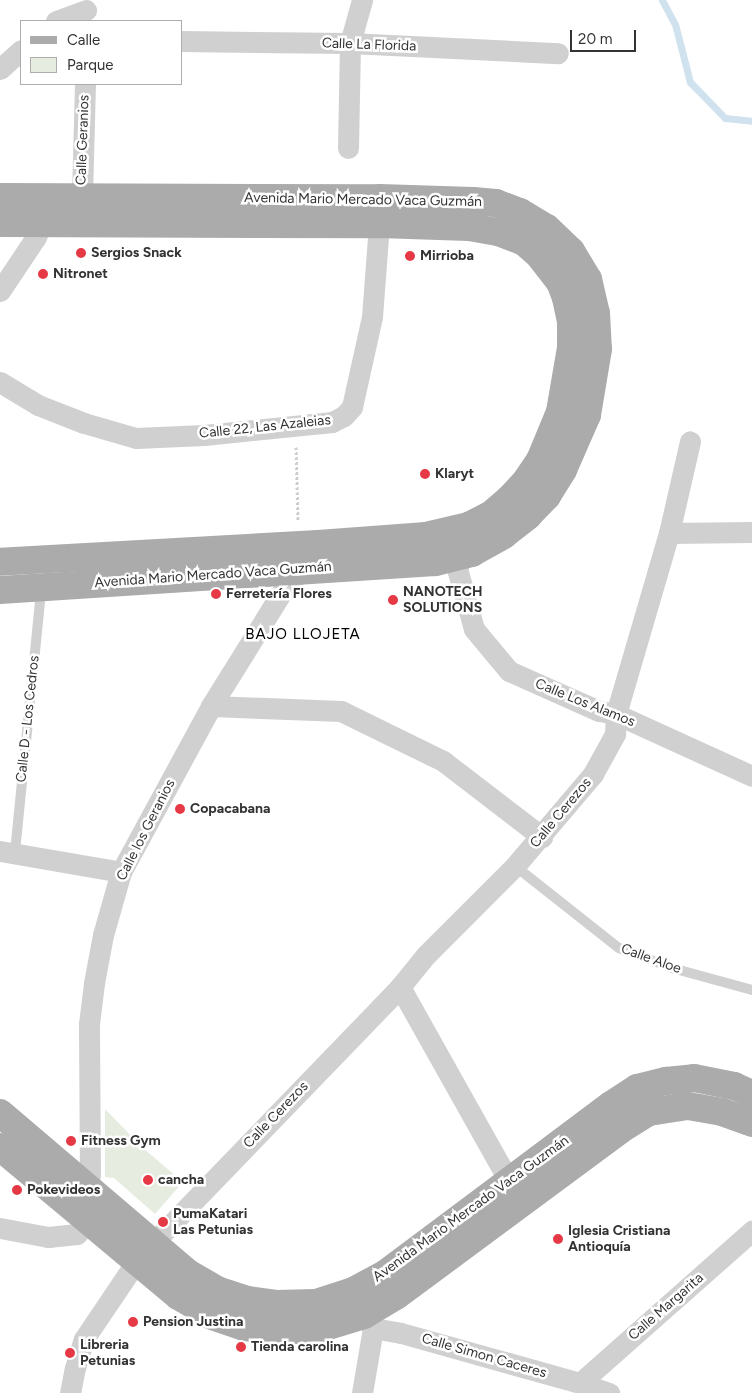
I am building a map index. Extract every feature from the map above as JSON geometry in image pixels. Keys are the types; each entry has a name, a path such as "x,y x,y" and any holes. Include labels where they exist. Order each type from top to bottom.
{"main road":[{"name":"Avenida Mario Mercado Vaca Guzmán","path":"0,198 42,210 379,211 498,232 524,242 550,267 566,298 571,322 567,376 560,412 540,460 526,481 492,514 435,562 301,547 0,562"},
{"name":"Avenida Mario Mercado Vaca Guzmán","path":"0,223 42,210"},
{"name":"Avenida Mario Mercado Vaca Guzmán","path":"0,590 32,587 301,547"},
{"path":"32,560 32,587"},
{"name":"Avenida Mario Mercado Vaca Guzmán","path":"517,1192 611,1105 637,1088 666,1081 694,1078 734,1086 752,1094"},
{"name":"Avenida Mario Mercado Vaca Guzmán","path":"0,1147 88,1221 144,1253 188,1273 217,1290 248,1300 276,1304 316,1303 363,1311 385,1274 650,1112 688,1106 722,1112 752,1123"},
{"name":"Avenida Mario Mercado Vaca Guzmán","path":"0,1113 83,1184 144,1253"}],"street":[{"path":"348,148 350,43 362,0"},
{"path":"59,20 87,10"},
{"name":"Calle La Florida","path":"182,41 350,43 558,53"},
{"path":"0,69 20,51"},
{"name":"Calle Geranios","path":"82,210 85,85"},
{"path":"0,291 36,237 42,210"},
{"name":"Calle 22, Las Azaleias","path":"0,382 38,405 84,423 136,438 332,422 344,416 352,407 372,317 379,211"},
{"name":"Calle Cerezos","path":"70,1393 84,1339 144,1253 400,987 426,955 516,866 593,774 615,734 616,714 669,533 690,441"},
{"path":"669,533 752,532"},
{"name":"Calle Los Alamos","path":"455,544 458,572 474,629 509,671 599,711 616,714 752,776"},
{"name":"Calle los Geranios","path":"83,1184 90,1174 89,1024 94,983 103,936 121,872 211,706 287,584 301,547"},
{"path":"211,706 341,712 443,761 542,837"},
{"path":"8,852 121,872"},
{"path":"400,987 517,1192"},
{"path":"0,1228 48,1237 77,1234 88,1221"},
{"name":"Calle Margarita","path":"580,1383 752,1231"},
{"path":"362,1393 363,1311"},
{"name":"Calle Simon Caceres","path":"363,1311 401,1333 580,1383 609,1393"}],"lane":[{"name":"Calle D - Los Cedros","path":"8,852 40,600 32,587"},
{"name":"Calle Aloe","path":"516,866 619,948 672,968 752,990"}],"path":[{"path":"282,427 283,437 296,447 301,547"}],"green space":[{"name":"cancha","path":"105,1109 143,1148 183,1182 155,1214 114,1178 105,1177"}],"waterway":[{"path":"662,0 675,24 690,82 725,118 752,121"}],"place":[{"name":"Sergios Snack","path":"81,253"},
{"name":"Mirrioba","path":"410,256"},
{"name":"Nitronet","path":"43,274"},
{"name":"Klaryt","path":"425,474"},
{"name":"Ferretería Flores","path":"216,594"},
{"name":"NANOTECH SOLUTIONS","path":"393,600"},
{"name":"Copacabana","path":"180,809"},
{"name":"Fitness Gym","path":"71,1141"},
{"name":"cancha","path":"148,1180"},
{"name":"Pokevideos","path":"17,1190"},
{"name":"PumaKatari Las Petunias","path":"163,1222"},
{"name":"Iglesia Cristiana Antioquía","path":"558,1239"},
{"name":"Pension Justina","path":"133,1322"},
{"name":"Tienda carolina","path":"241,1347"},
{"name":"Libreria Petunias","path":"70,1353"}],"district":[{"name":"BAJO LLOJETA","path":"303,635"}]}
